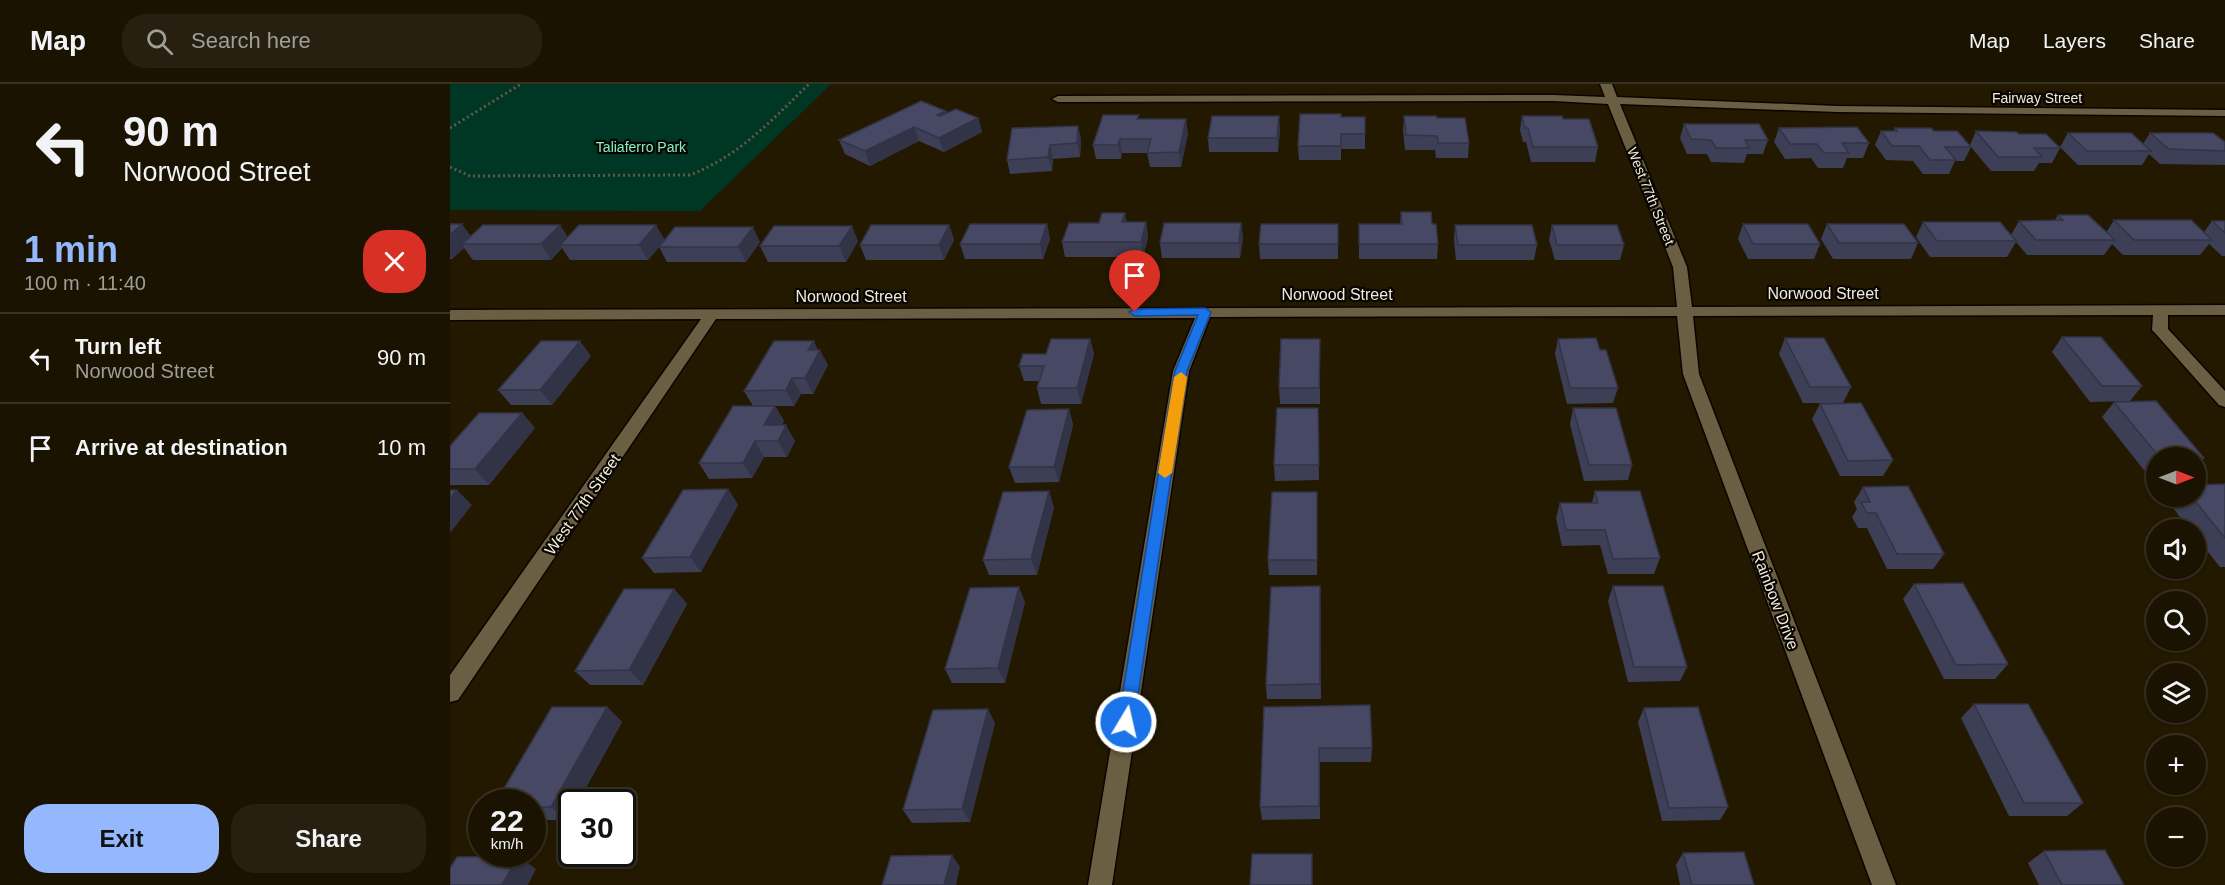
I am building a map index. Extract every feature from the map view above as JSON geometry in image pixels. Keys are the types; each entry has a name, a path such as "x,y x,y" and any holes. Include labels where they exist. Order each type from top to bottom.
{"street":[{"name":"West 77th Street","path":"1606,84 1680,267 1684,311"},
{"name":"Fairway Street","path":"1058,99 1612,99 1837,109 2225,113"},
{"path":"2161,310 2160,330 2225,401"},
{"name":"Norwood Street","path":"450,315 2225,310"},
{"name":"Rainbow Drive","path":"1684,311 1690,374 1884,885"},
{"path":"1100,885 1181,371 1205,312"},
{"name":"West 77th Street","path":"450,693 712,314"}],"path":[{"path":"450,128 521,84"},
{"path":"450,167 470,176 690,175 712,168 737,152 809,84"}],"green space":[{"name":"Taliaferro Park","path":"450,84 831,84 700,211 450,210"}],"building":[{"path":"921,101 946,111 937,115 940,116 956,109 978,118 939,138 914,127 865,151 839,140"},
{"path":"1300,114 1341,114 1341,117 1365,117 1365,134 1341,134 1341,146 1298,146"},
{"path":"1103,115 1139,115 1137,119 1186,119 1179,152 1147,153 1151,139 1120,139 1118,145 1093,145"},
{"path":"1212,116 1279,116 1277,138 1208,138"},
{"path":"1404,116 1465,118 1469,143 1438,143 1437,136 1406,135"},
{"path":"1522,116 1589,119 1598,147 1533,147"},
{"path":"1684,124 1759,124 1768,140 1745,140 1749,148 1716,148 1711,140 1691,139"},
{"path":"1078,126 1077,143 1050,145 1048,157 1007,160 1012,128"},
{"path":"1857,127 1869,143 1842,143 1849,153 1824,153 1817,144 1790,144 1779,128"},
{"path":"1895,128 1957,131 1971,147 1945,147 1956,160 1930,160 1919,146 1892,146 1881,131 1897,131"},
{"path":"1976,131 2046,134 2060,148 2034,148 2042,157 1998,157"},
{"path":"2068,133 2131,133 2151,151 2087,151"},
{"path":"2150,133 2213,133 2225,142 2225,151 2169,149"},
{"path":"1401,212 1431,212 1432,224 1436,224 1438,244 1359,244 1359,224 1402,224"},
{"path":"1102,213 1125,213 1122,222 1146,222 1141,242 1062,242 1069,223 1099,223"},
{"path":"2058,215 2088,215 2115,240 2036,240 2019,221 2063,220"},
{"path":"2114,220 2191,220 2212,240 2134,240"},
{"path":"2212,221 2225,221 2225,233"},
{"path":"1923,222 2000,222 2016,241 1937,241"},
{"path":"1164,223 1241,223 1239,243 1160,243"},
{"path":"450,224 462,224 450,235"},
{"path":"970,224 1047,224 1040,244 960,244"},
{"path":"1261,224 1338,224 1338,244 1259,244"},
{"path":"1743,224 1808,224 1820,244 1753,244"},
{"path":"1827,224 1904,224 1918,243 1839,243"},
{"path":"483,225 560,225 541,244 462,244"},
{"path":"579,225 656,225 639,245 560,245"},
{"path":"871,225 949,225 939,245 860,245"},
{"path":"1455,225 1532,225 1537,245 1458,245"},
{"path":"1552,225 1617,225 1624,245 1557,245"},
{"path":"774,226 852,226 839,246 760,246"},
{"path":"675,227 753,227 738,247 659,247"},
{"path":"2062,337 2101,337 2142,386 2102,386"},
{"path":"1596,338 1600,350 1606,350 1618,388 1570,388 1558,339"},
{"path":"1785,338 1824,338 1851,387 1810,387"},
{"path":"1051,339 1090,339 1077,388 1037,388 1044,366 1019,366 1023,354 1046,354"},
{"path":"1281,339 1320,339 1319,388 1279,388"},
{"path":"541,341 580,341 540,390 498,390"},
{"path":"774,341 814,341 808,350 820,350 805,378 792,378 786,390 744,391"},
{"path":"2156,401 2195,447 2151,447 2114,402"},
{"path":"1861,403 1893,460 1848,461 1820,404"},
{"path":"733,406 775,406 764,425 786,425 778,441 755,441 743,463 699,463"},
{"path":"1277,408 1318,408 1319,465 1274,465"},
{"path":"1573,408 1616,408 1632,465 1589,465"},
{"path":"1069,409 1054,467 1009,467 1027,410"},
{"path":"479,413 522,413 475,469 450,469 450,446"},
{"path":"2225,484 2225,538 2200,507 2206,507 2206,485"},
{"path":"1908,486 1944,554 1897,554 1876,513 1867,513 1861,502 1870,502 1863,487"},
{"path":"728,489 690,557 642,558 683,490"},
{"path":"450,490 457,490 450,499"},
{"path":"1049,491 1031,559 983,560 1003,492"},
{"path":"1595,491 1640,491 1660,558 1613,559 1605,530 1566,530 1560,503 1598,503"},
{"path":"1272,492 1317,492 1317,560 1268,560"},
{"path":"1963,583 2008,664 1956,665 1914,584"},
{"path":"1320,586 1320,684 1266,685 1271,587"},
{"path":"1613,586 1663,586 1687,667 1634,667"},
{"path":"1019,587 998,668 945,669 970,588"},
{"path":"624,589 674,589 629,670 575,671"},
{"path":"1974,704 2028,704 2083,803 2024,803"},
{"path":"1370,705 1372,748 1319,748 1319,806 1260,807 1264,707"},
{"path":"552,707 607,707 561,789 558,789 558,794 551,807 546,807 546,789 504,789"},
{"path":"1698,707 1728,807 1669,808 1644,708"},
{"path":"988,709 962,809 903,810 933,710"},
{"path":"2105,850 2124,885 2062,885 2044,851"},
{"path":"1744,852 1754,885 1692,885 1683,853"},
{"path":"1252,854 1312,854 1312,885 1250,885"},
{"path":"952,855 944,885 882,885 891,856"},
{"path":"457,857 468,857 468,867 512,867 502,885 450,885 450,868"}],"slow traffic":[{"path":"1165,473 1181,377"}],"route":[{"path":"1126,722 1181,371 1205,312 1135,312"}]}
